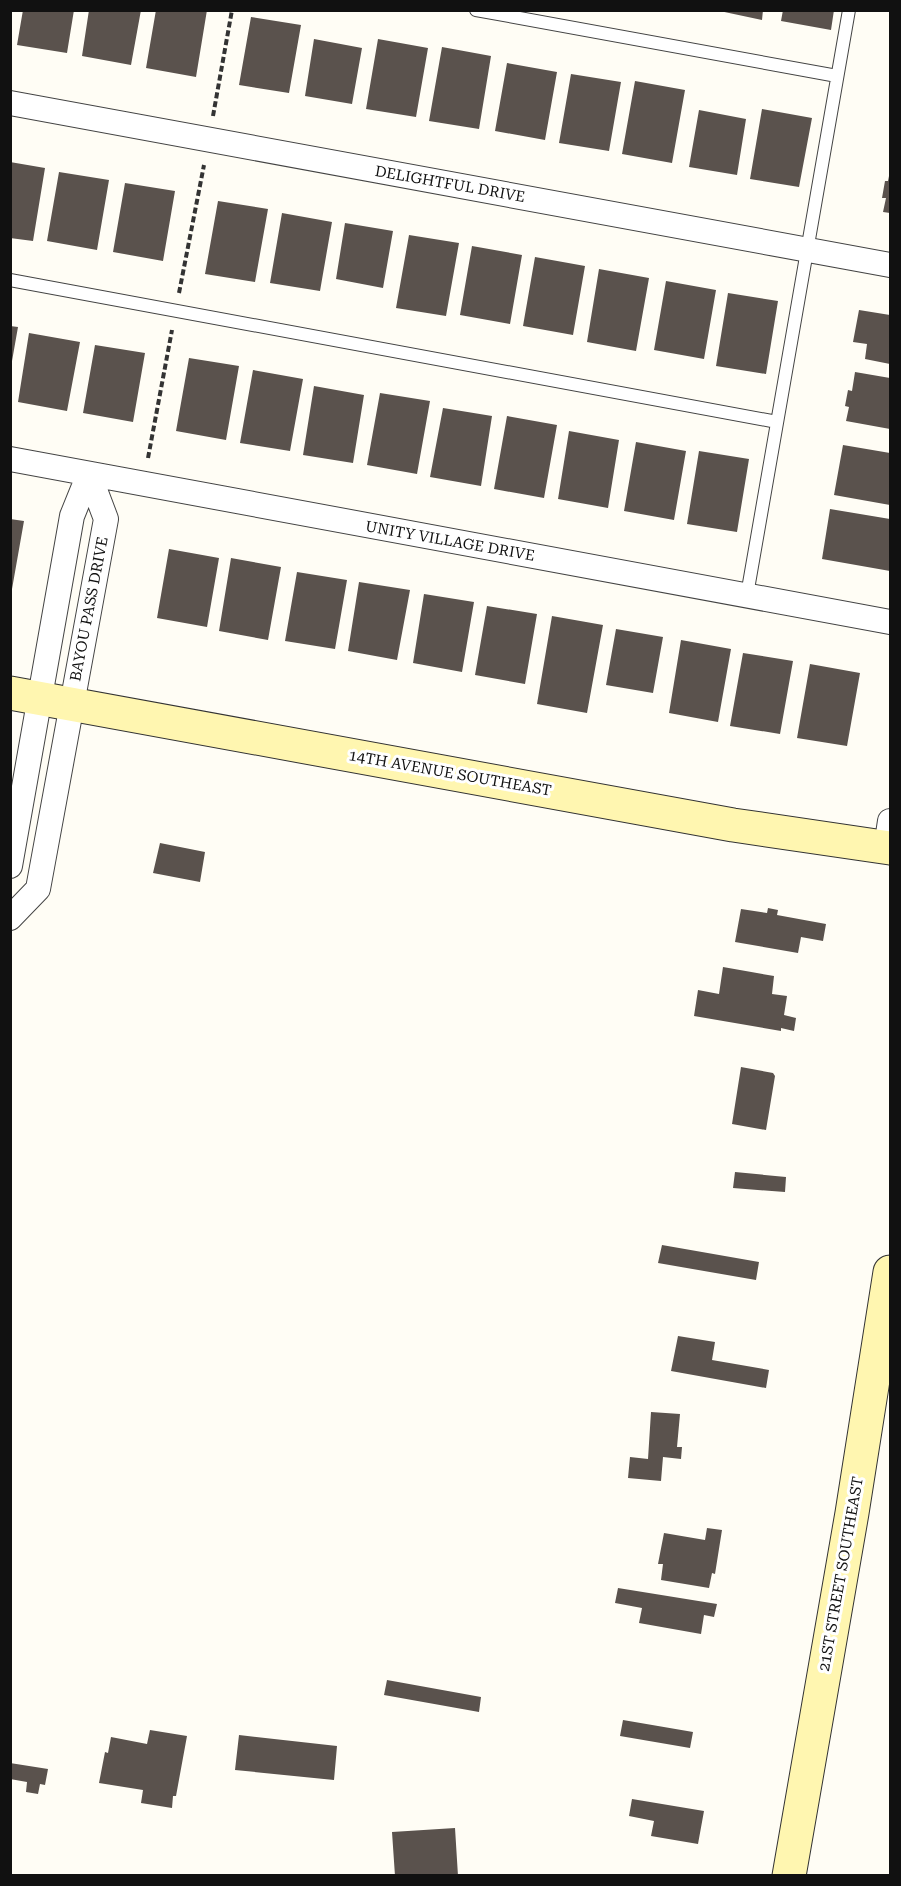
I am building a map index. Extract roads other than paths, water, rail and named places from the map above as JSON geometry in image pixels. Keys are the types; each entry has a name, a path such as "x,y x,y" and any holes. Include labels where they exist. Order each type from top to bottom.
{"street":[{"name":"DELIGHTFUL DRIVE","path":"10,103 891,265"},
{"name":"UNITY VILLAGE DRIVE","path":"10,459 891,622"},
{"path":"10,866 25,695 72,516 89,474"},
{"name":"BAYOU PASS DRIVE","path":"10,918 38,889 106,519 89,474"},
{"name":"14TH AVENUE SOUTHEAST","path":"25,695 733,825 889,839"},
{"name":"21ST STREET SOUTHEAST","path":"789,1875 891,1272"}],"lane":[{"path":"476,10 837,76"},
{"path":"747,595 849,10"},
{"path":"10,280 777,422"}]}
